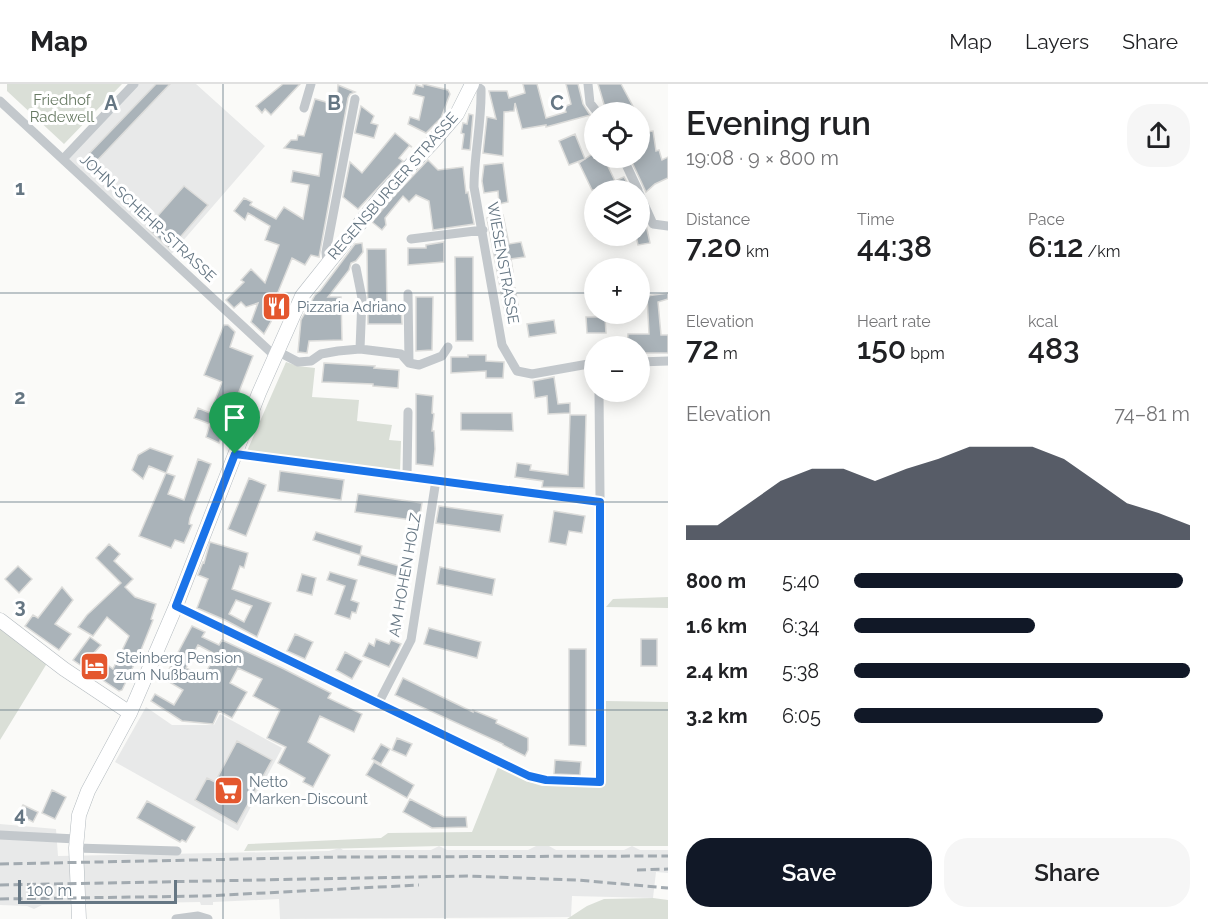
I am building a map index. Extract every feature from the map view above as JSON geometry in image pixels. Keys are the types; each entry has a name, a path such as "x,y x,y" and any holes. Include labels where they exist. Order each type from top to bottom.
{"main road":[{"name":"REGENSBURGER STRASSE","path":"80,919 76,843 79,815 88,791 130,713 176,606 235,454 302,296 385,192 457,114 473,84"},
{"path":"0,620 64,669 130,713"}],"street":[{"path":"63,159 134,84"},
{"path":"304,108 311,84"},
{"name":"WIESENSTRASSE","path":"473,84 481,89 482,109 474,165 474,186 502,345 517,371 532,374 584,365"},
{"path":"588,84 590,102"},
{"path":"327,263 326,252 355,99"},
{"name":"JOHN-SCHEHR-STRASSE","path":"0,101 276,354"},
{"path":"650,218 653,224 668,226"},
{"path":"411,239 483,230"},
{"path":"356,268 362,298 360,349"},
{"path":"408,294 409,363"},
{"path":"276,354 298,362 311,361 321,354 360,349 401,354 409,363 419,365 442,356 448,347"},
{"path":"650,362 668,361"},
{"path":"176,606 529,776 546,780 600,782 598,402"},
{"path":"407,477 408,411"},
{"path":"235,454 600,502"},
{"name":"AM HOHEN HOLZ","path":"378,704 411,640 436,480"},
{"path":"0,835 177,851"},
{"path":"176,919 198,916 208,919"}],"shaded area":[{"path":"134,84 196,84 265,146 168,258 63,159"},
{"path":"146,707 172,725 214,725 220,714 282,748 238,831 115,762"},
{"path":"0,824 56,829 58,856 329,851 340,848 343,850 431,850 439,846 447,850 528,850 536,846 549,846 556,850 624,850 632,846 640,850 668,850 668,873 656,872 653,898 572,896 571,917 280,919 279,899 213,902 213,905 201,905 200,902 42,905 34,909 27,906 0,905"}],"green space":[{"name":"Friedhof Radewell","path":"7,84 122,84 64,144 7,91"},
{"path":"286,362 315,368 312,397 359,400 357,421 392,425 389,440 401,441 400,472 247,451"},
{"path":"668,597 668,608 606,607 613,599"},
{"path":"0,628 49,660 0,740"},
{"path":"606,701 668,702 668,846 439,846 244,851 248,844 381,838 388,833 472,832 498,767 542,786 605,786"},
{"path":"604,899 668,900 668,919 567,919 587,906"}],"building":[{"path":"156,84 170,84 91,167 83,160"},
{"path":"283,84 300,84 271,115 265,109 262,113 256,106"},
{"path":"423,84 448,90 450,94 441,118 426,133 408,124 410,117 419,120 424,97 413,94 416,85 423,87"},
{"path":"523,84 537,84 546,118 566,112 564,107 571,104 566,84 578,84 584,106 584,117 546,127 546,125 522,129 515,103 514,111 504,112 503,156 483,153 487,117 496,119 489,91 507,91 509,98 525,93"},
{"path":"598,84 621,84 631,102 603,102"},
{"path":"338,85 355,92 348,98 319,257 311,255 305,265 292,258 276,297 283,300 264,334 251,322 258,303 246,307 241,302 234,308 226,300 244,282 241,280 251,269 265,283 279,245 265,240 270,226 248,213 245,220 234,211 244,198 252,202 250,205 276,219 284,207 303,219 309,185 291,182 293,171 319,176 322,154 284,148 291,140 297,140 298,135 304,136 315,99 333,104 334,97 337,98"},
{"path":"361,106 374,116 371,123 378,125 374,138 355,133"},
{"path":"469,114 473,115 470,150 462,149 464,134 461,133 463,123 467,124"},
{"path":"650,131 653,131 656,151 659,150 662,160 668,157 668,178 650,188 650,180 640,180 635,168 650,168"},
{"path":"395,133 412,147 409,146 399,158 403,161 358,209 343,197 350,162 362,173"},
{"path":"575,134 584,159 569,165 559,141"},
{"path":"428,160 438,170 463,167 466,193 468,192 474,224 433,230 429,201 416,195 409,202 403,196 385,218 386,225 382,230 372,222"},
{"path":"584,160 584,168 609,168 615,180 587,180 579,163"},
{"path":"503,163 508,202 499,204 498,191 484,193 482,181 484,165"},
{"path":"184,186 208,205 170,249 147,228"},
{"path":"503,215 509,244 521,242 525,257 511,259 513,272 508,272 511,289 515,288 520,316 506,319 487,218"},
{"path":"444,242 444,262 408,265 408,248 426,248 426,245"},
{"path":"362,243 363,252 356,261 351,263 349,270 328,297 341,297 342,340 309,341 307,353 298,352 301,320 315,295 355,244"},
{"path":"367,249 386,249 387,306 401,306 402,324 368,324"},
{"path":"455,257 473,257 473,341 456,341"},
{"path":"668,293 668,299 658,302 661,335 668,335 668,353 650,353 650,336 628,336 628,334 649,334 650,296"},
{"path":"416,297 433,297 432,350 416,351"},
{"path":"554,320 556,333 529,337 527,324"},
{"path":"586,324 605,324 606,333 587,333"},
{"path":"224,325 228,325 235,332 230,347 253,356 219,443 206,437 210,424 194,418 198,408 210,413 222,382 204,375"},
{"path":"468,355 486,355 486,361 504,362 503,378 486,378 486,371 451,373 451,357 468,357"},
{"path":"324,363 399,370 398,388 373,386 373,384 322,382"},
{"path":"554,377 558,404 570,403 570,413 548,414 547,396 535,398 533,381"},
{"path":"416,394 433,396 432,431 434,431 435,449 433,466 416,464"},
{"path":"461,413 512,413 513,431 461,430"},
{"path":"570,415 586,415 584,488 542,487 543,481 515,477 517,463 531,465 530,470 568,475"},
{"path":"150,448 173,456 166,473 149,466 143,479 132,470 138,455"},
{"path":"198,459 211,464 190,518 189,524 192,525 184,543 175,540 171,548 139,536 166,473 175,476 168,494 184,500"},
{"path":"280,471 344,480 341,500 278,491"},
{"path":"249,478 266,485 246,536 228,529"},
{"path":"358,494 422,503 419,521 355,512"},
{"path":"439,506 503,515 500,532 436,523"},
{"path":"554,511 585,516 582,533 569,531 566,545 549,542"},
{"path":"316,532 362,546 360,555 313,540"},
{"path":"210,542 248,553 244,568 240,566 232,589 271,603 257,637 197,608 208,579 198,575","holes":["236,600 252,606 244,622 229,614"]},
{"path":"109,544 120,554 114,561 133,579 125,587 135,597 156,604 151,619 153,620 141,650 122,690 119,691 73,660 90,637 101,645 93,654 113,669 129,636 107,617 93,636 78,627 87,615 121,583 96,558"},
{"path":"361,555 406,568 403,578 358,565"},
{"path":"18,566 32,579 19,593 5,579"},
{"path":"440,567 495,579 492,595 437,584"},
{"path":"330,572 357,580 351,600 359,603 356,613 352,612 350,619 335,614 345,586 327,580"},
{"path":"302,574 316,578 312,595 297,591"},
{"path":"62,587 73,600 55,624 71,634 59,650 25,626 33,615 38,618"},
{"path":"192,626 205,632 202,637 219,645 222,640 282,668 331,693 328,698 362,714 354,732 320,716 308,742 330,755 313,787 303,782 305,778 278,763 286,747 267,738 280,710 253,696 262,679 238,668 230,683 247,692 232,718 219,711 213,724 182,721 151,701 155,694 174,705 183,690 164,679","holes":["198,645 215,654 204,677 186,668"]},
{"path":"429,628 481,642 477,658 424,644"},
{"path":"295,634 313,642 305,659 287,651"},
{"path":"376,639 389,644 391,640 401,644 389,667 363,656 369,643 374,646"},
{"path":"641,639 657,639 657,666 641,666"},
{"path":"569,649 586,649 586,746 569,745"},
{"path":"345,652 362,661 352,679 336,670"},
{"path":"403,678 473,712 473,710 497,720 496,723 528,738 528,750 525,756 395,695"},
{"path":"397,738 412,744 406,756 392,750"},
{"name":"Netto Marken-Discount","path":"237,741 272,760 237,824 195,800 207,778 215,782"},
{"path":"381,744 390,749 381,764 372,759"},
{"path":"555,760 581,762 580,775 554,774"},
{"path":"374,762 414,785 407,798 366,775"},
{"path":"52,790 66,797 55,819 42,813"},
{"path":"410,799 444,817 466,817 467,827 432,828 403,812"},
{"path":"147,801 195,827 186,842 182,840 180,842 137,818"},
{"path":"23,805 38,812 33,822 18,814"}],"railway":[{"path":"0,864 341,857 668,856"},
{"path":"637,870 668,869"},
{"path":"0,885 467,876 577,880 668,888"},
{"path":"0,899 205,896 419,885"}],"place":[{"name":"Pizzaria Adriano","path":"276,307"},
{"name":"Steinberg Pension zum Nußbaum","path":"95,667"},
{"name":"Netto Marken-Discount","path":"228,791"}],"route":[{"path":"235,454 600,502 600,782 546,780 529,776 176,606 235,454"}]}
